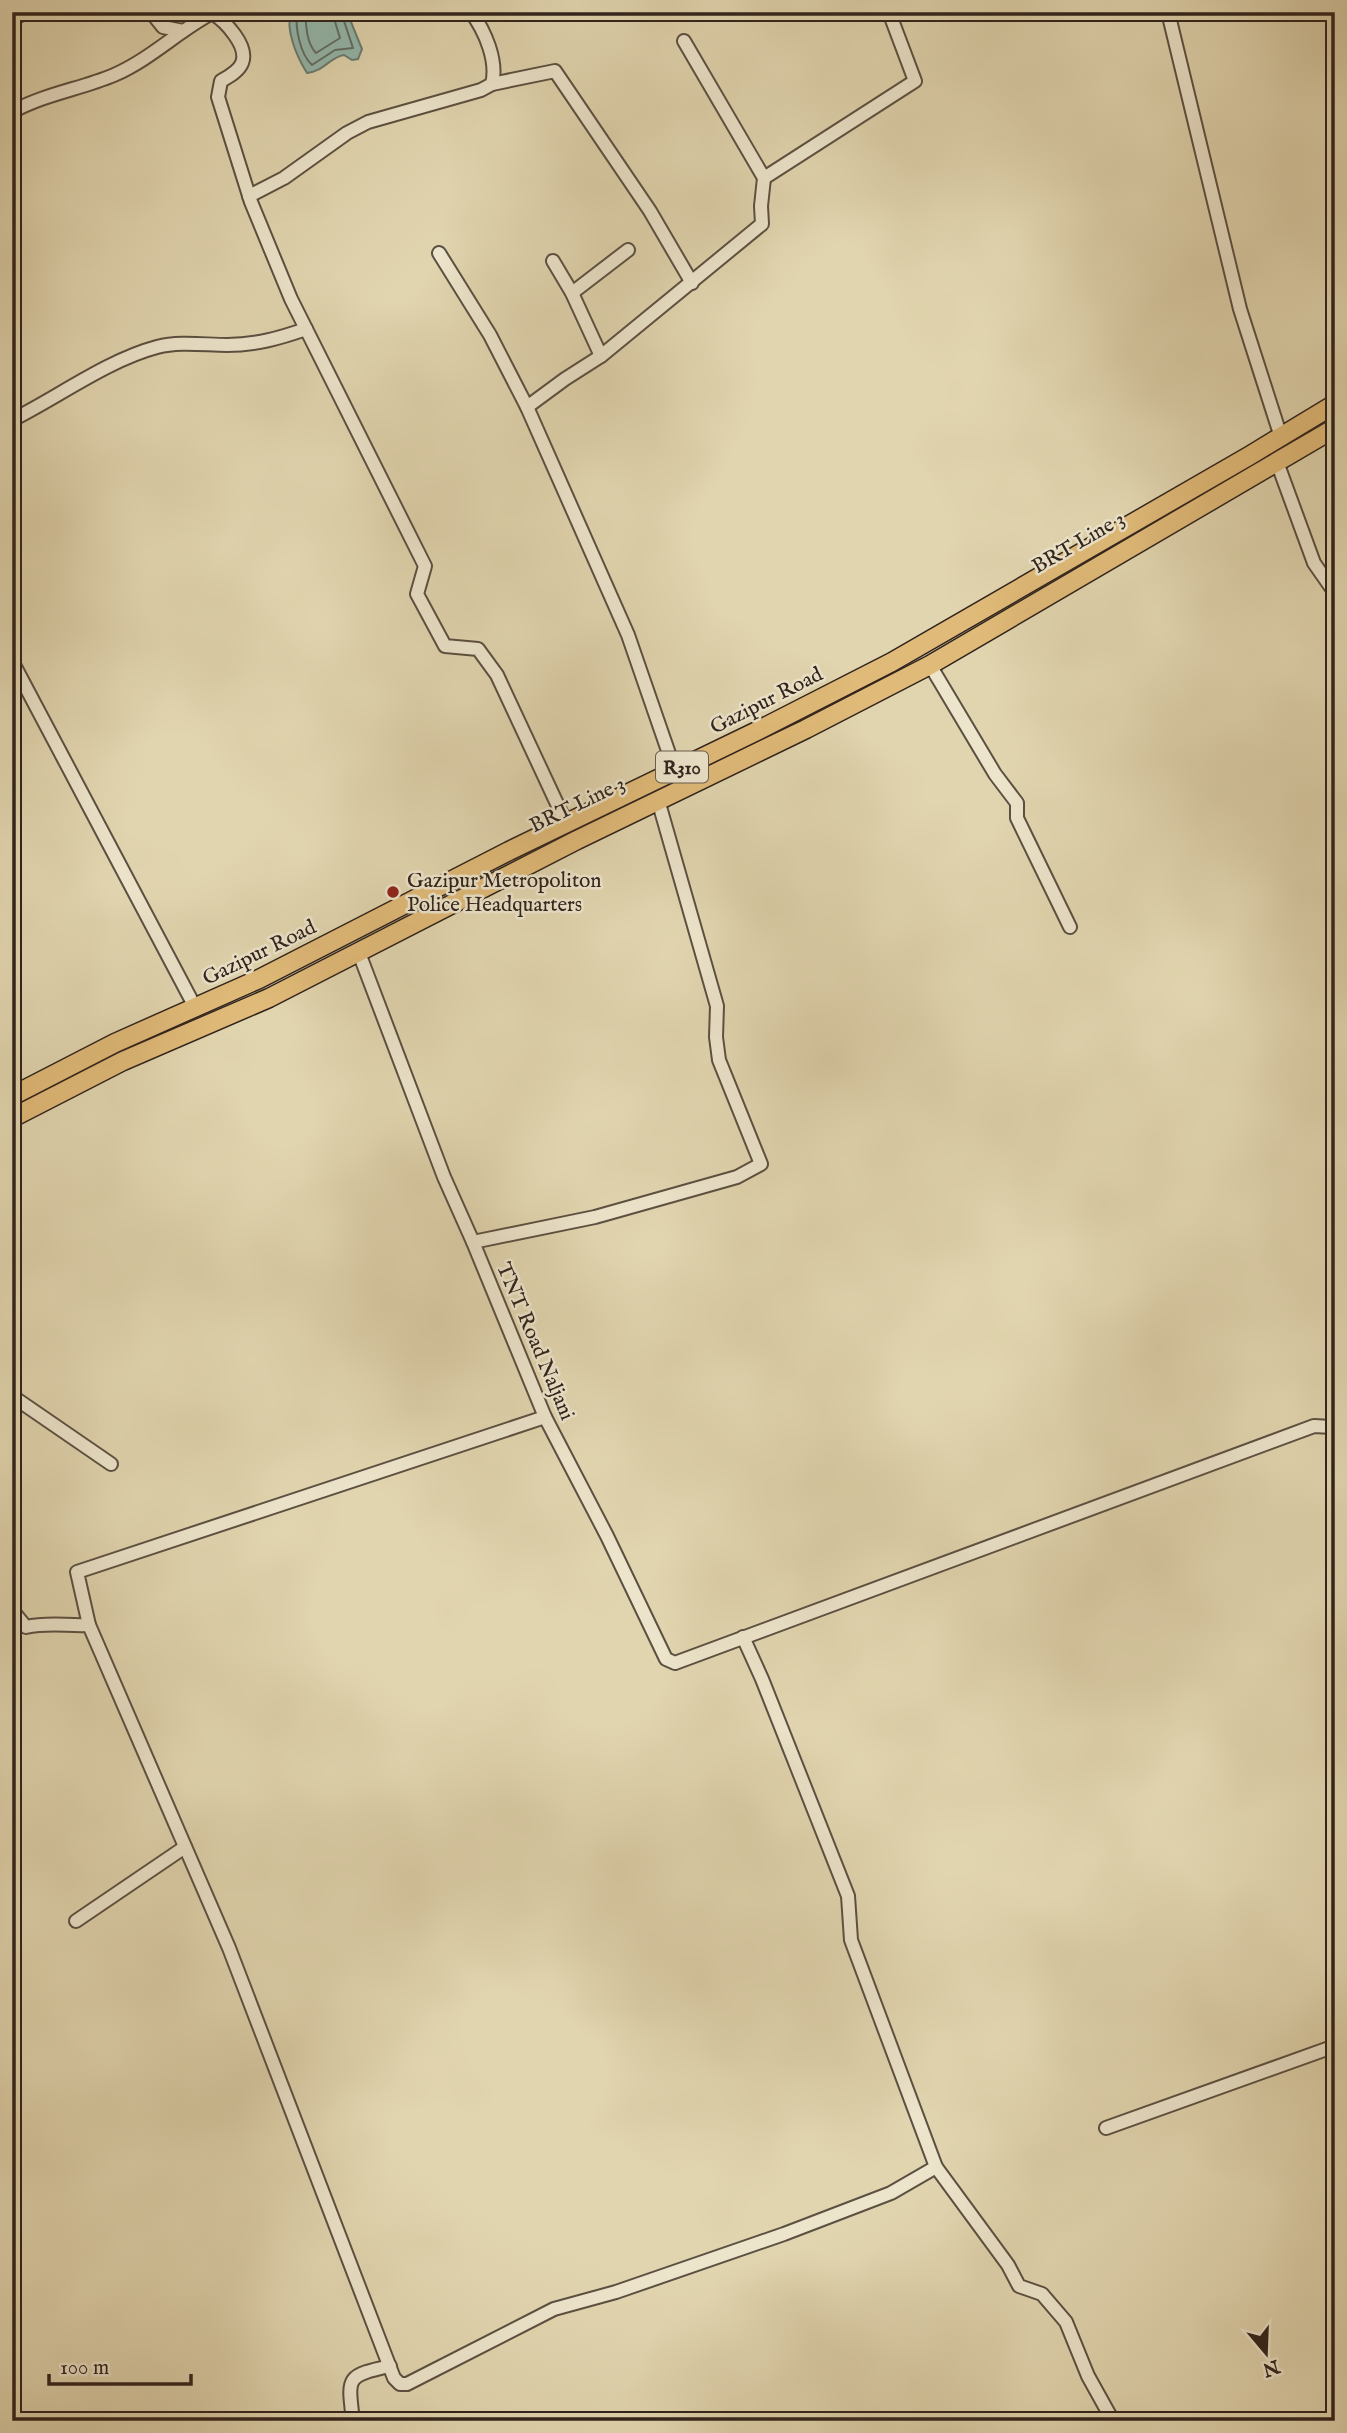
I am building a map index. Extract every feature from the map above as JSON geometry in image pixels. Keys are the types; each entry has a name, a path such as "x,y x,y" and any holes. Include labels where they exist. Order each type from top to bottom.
{"main road":[{"name":"Gazipur Road","path":"12,1096 115,1043 259,979 892,662 1335,404"},
{"name":"BRT Line 3","path":"12,1107 119,1052 265,989 580,828 799,721 1009,608 1335,418"},
{"name":"Gazipur Road","path":"12,1118 123,1061 269,998 930,665 1335,428"}],"street":[{"path":"12,19 27,12"},
{"path":"151,12 163,27 183,31"},
{"path":"471,12 483,33 494,66 492,84"},
{"path":"764,178 915,81 889,12"},
{"path":"1168,12 1240,309 1281,437"},
{"path":"12,112 35,101 114,75 147,58 213,13 229,25 243,53 244,61 221,81 218,97 249,196 290,299 425,566 417,594 444,646 478,649 497,675 566,823"},
{"path":"527,407 601,356 761,226 764,178 684,41"},
{"path":"249,196 284,177 368,122 481,90 492,84 555,71 650,211 692,283"},
{"path":"572,293 628,250"},
{"path":"439,253 490,335 527,407 628,635 675,771"},
{"path":"553,261 572,293 601,356"},
{"path":"12,420 76,386 94,373 158,347 265,343 306,329"},
{"path":"1277,462 1314,563 1335,593"},
{"path":"12,662 195,1007"},
{"path":"930,665 995,774 1017,803 1017,818 1070,927"},
{"path":"473,1242 595,1217 737,1177 761,1164 719,1060 716,1037 717,1006 658,800"},
{"name":"TNT Road Naljani","path":"359,953 444,1177 545,1417 607,1536 666,1659 674,1663 1314,1426 1335,1429"},
{"path":"12,1396 111,1464"},
{"path":"545,1417 77,1572 89,1625 229,1948 390,2366 400,2384 407,2384 554,2309 616,2292 784,2234 891,2193 936,2167"},
{"path":"12,1610 26,1627 51,1623 89,1625"},
{"path":"743,1637 848,1896 851,1940 936,2167 1008,2265 1019,2286 1042,2294 1066,2322 1088,2376 1113,2421"},
{"path":"76,1921 186,1847"},
{"path":"1106,2128 1335,2046"},
{"path":"353,2421 349,2385 352,2379 362,2372 390,2366"},
{"path":"1236,2421 1258,2421"}],"water":[{"path":"291,12 347,12 362,49 358,59 339,56 318,70 307,73 291,35"}],"place":[{"name":"Gazipur Metropoliton Police Headquarters","path":"393,892"}]}
